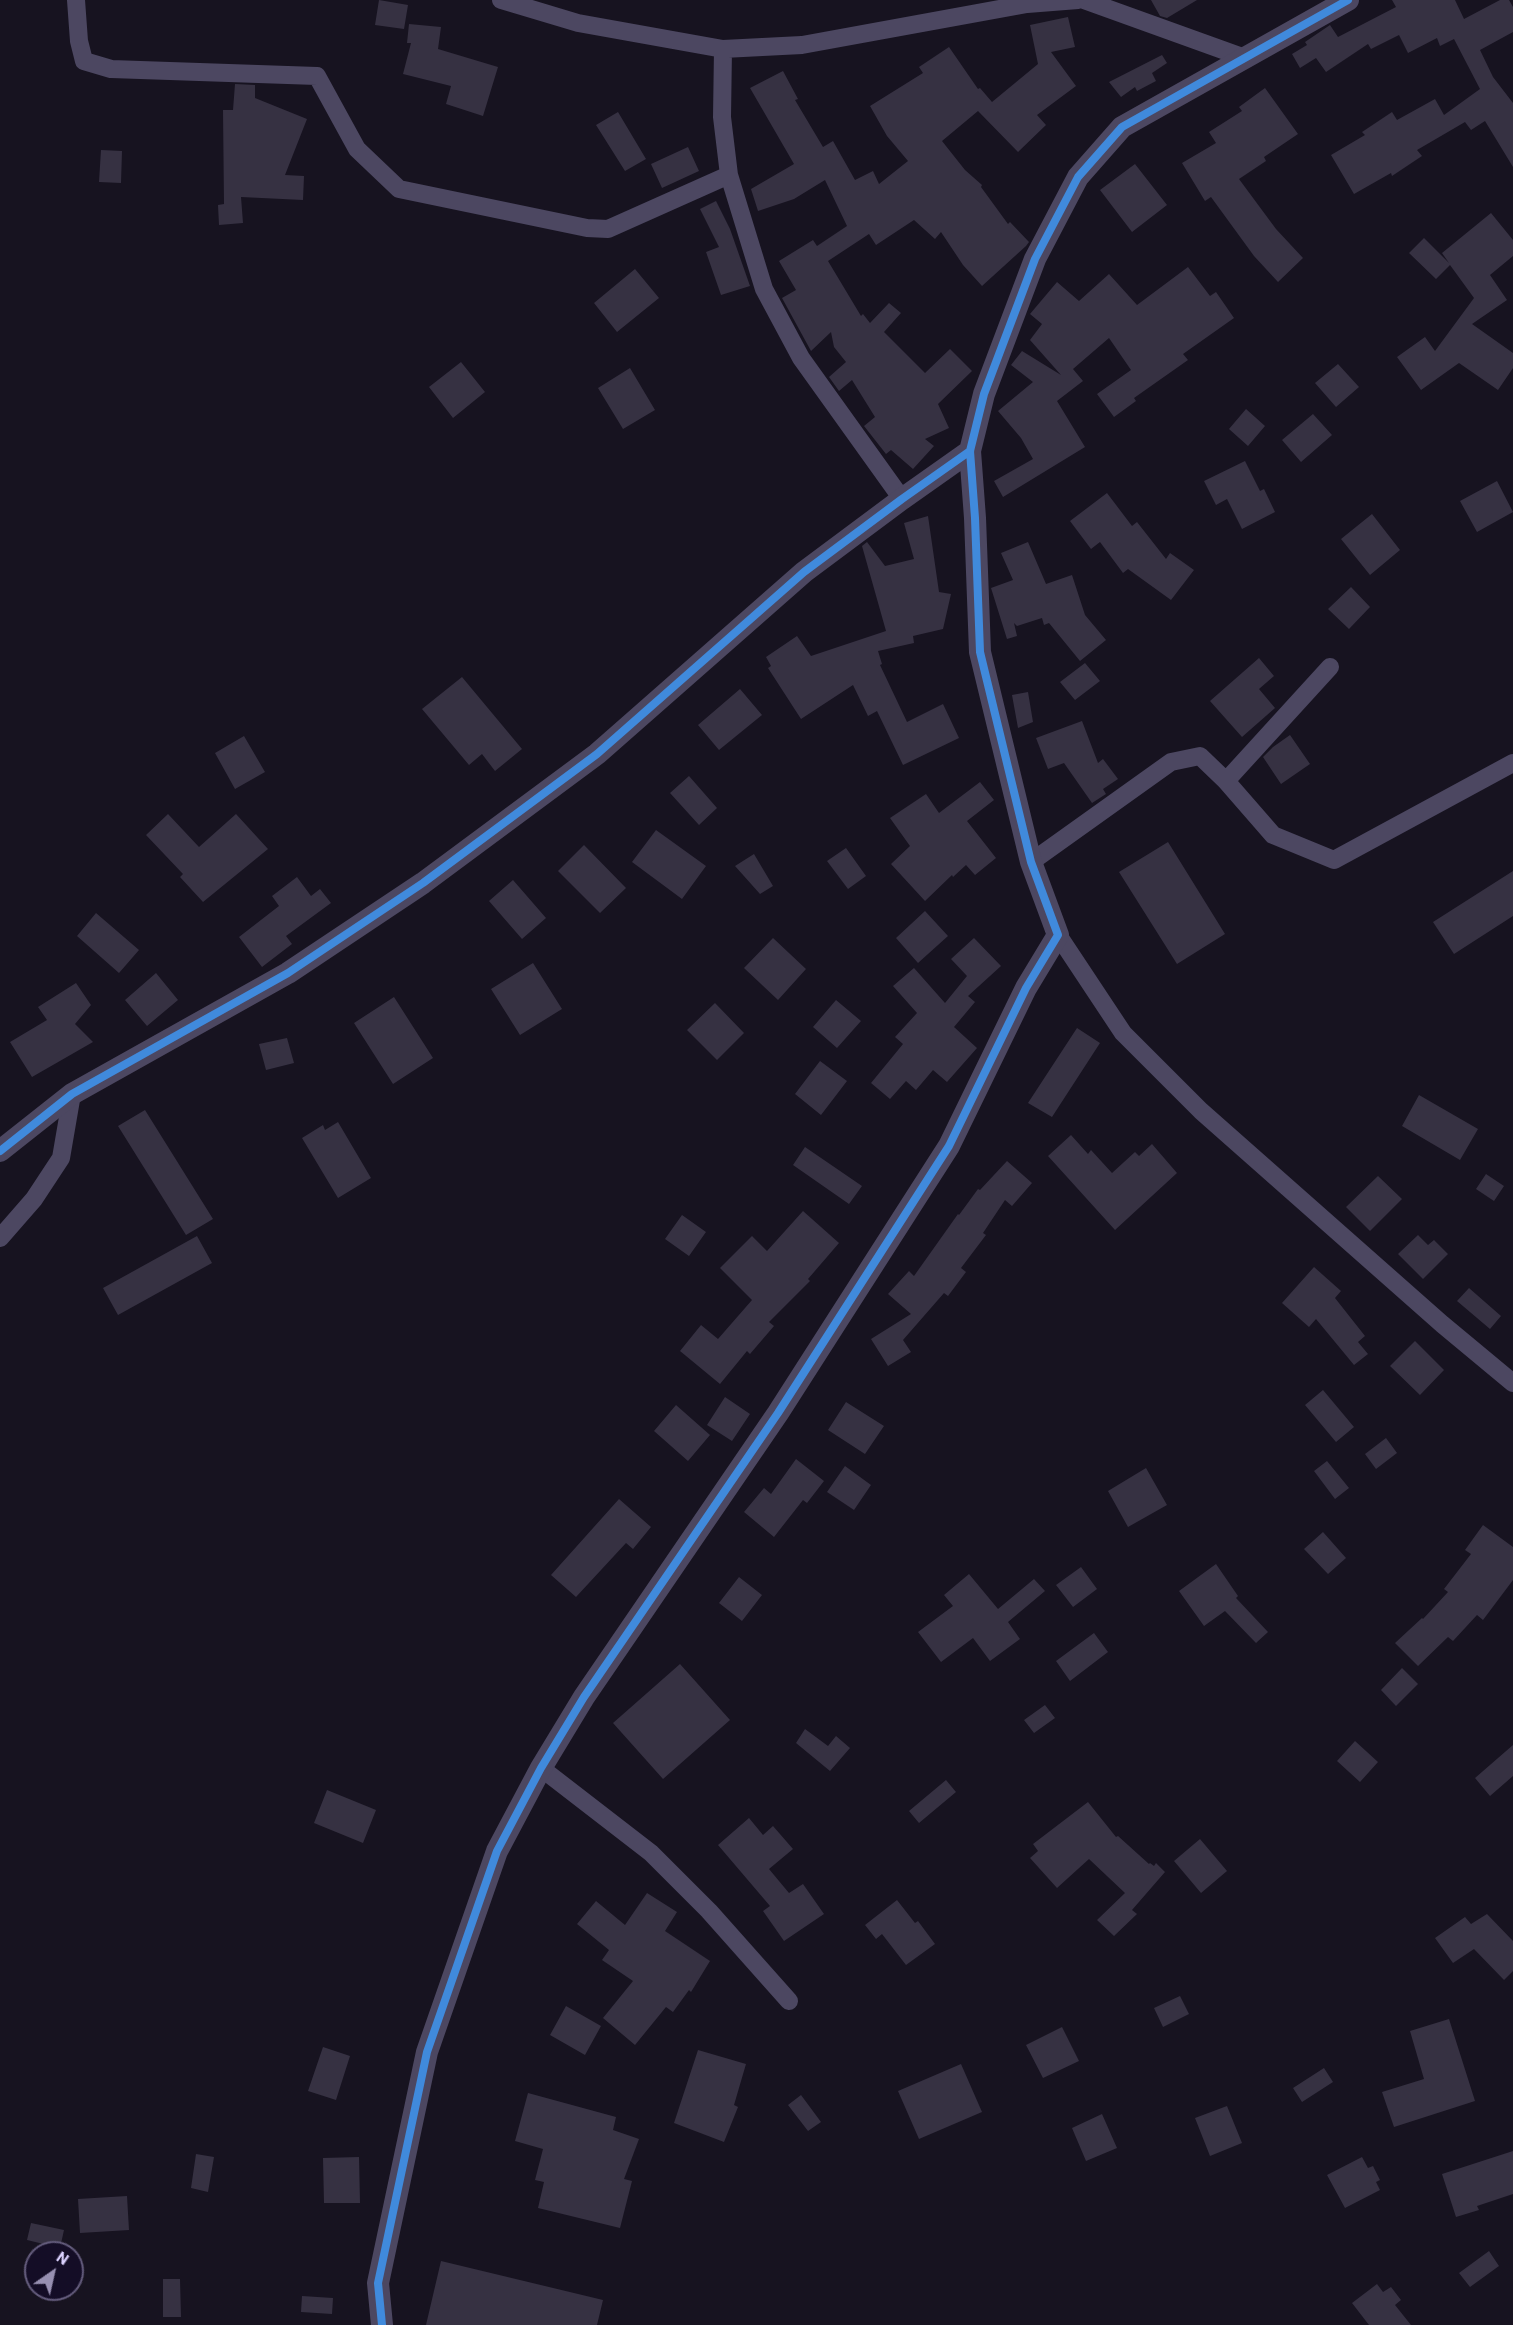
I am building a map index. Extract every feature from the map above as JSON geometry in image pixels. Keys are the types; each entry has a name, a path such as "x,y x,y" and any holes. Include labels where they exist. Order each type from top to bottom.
{"street":[{"path":"76,0 79,41 84,61 111,69 317,76 357,150 399,189 587,228 608,229 729,175"},
{"path":"501,0 578,23 723,49 802,45 1027,4 1078,0"},
{"path":"1084,0 1245,58"},
{"path":"1348,0 1122,127 1078,177 1035,259 984,394 970,451 980,652 1031,862 1058,935 1123,1033 1201,1111 1442,1324 1513,1383"},
{"path":"723,49 722,117 729,175 764,289 801,358 902,499"},
{"path":"0,1151 72,1094 288,973 423,884 597,754 804,572 970,451"},
{"path":"1226,781 1330,667"},
{"path":"1031,862 1171,762 1200,756 1226,781 1273,835 1334,860 1513,763"},
{"path":"382,2325 378,2283 427,2052 497,1851 542,1767 584,1697 778,1413 949,1146 1026,988 1058,935"},
{"path":"0,1238 34,1199 61,1158 72,1094"},
{"path":"542,1767 651,1853 708,1911 789,2001"}],"building":[{"path":"379,0 408,5 404,29 375,25"},
{"path":"1151,0 1197,0 1167,18 1160,16"},
{"path":"1392,0 1455,0 1464,19 1500,0 1509,0 1513,7 1513,32 1480,50 1493,77 1513,103 1513,167 1485,121 1471,130 1465,122 1417,150 1422,156 1392,176 1391,173 1354,194 1331,155 1365,135 1362,132 1392,112 1397,120 1435,99 1444,115 1480,89 1454,39 1440,46 1437,38 1408,53 1399,35 1371,49 1368,44 1326,72 1316,58 1300,68 1292,54 1307,45 1305,42 1330,25 1338,37 1396,7"},
{"path":"1068,17 1075,47 1051,52 1076,86 1037,115 1046,125 1018,152 978,111 942,141 965,170 982,185 981,187 1008,224 1010,222 1029,242 1026,246 982,286 963,265 941,232 935,239 914,220 876,245 869,234 828,261 861,316 863,314 870,323 889,303 901,313 884,332 925,373 950,349 972,371 938,404 949,428 925,439 934,446 913,469 891,450 886,454 864,426 875,417 852,380 839,391 829,377 846,362 834,347 831,332 811,351 782,298 796,290 779,261 813,240 817,246 847,226 825,180 794,199 758,211 751,189 794,164 750,88 783,71 798,99 795,100 823,147 833,141 855,180 873,171 879,184 908,161 887,136 870,106 923,73 919,67 949,47 978,89 980,88 992,102 1038,64 1030,25"},
{"path":"409,24 441,27 438,49 498,67 483,116 446,104 451,86 403,74 411,43 407,43"},
{"path":"1162,55 1167,63 1152,73 1156,81 1137,91 1135,87 1121,97 1109,82"},
{"path":"235,84 255,85 255,98 307,119 285,175 304,176 303,200 241,197 243,223 219,225 218,205 224,204 223,110 233,110"},
{"path":"1265,88 1298,134 1264,157 1266,161 1239,179 1276,229 1303,258 1278,282 1254,256 1211,197 1205,201 1182,163 1216,143 1209,132 1242,111 1239,107"},
{"path":"618,112 646,159 625,171 596,125"},
{"path":"688,147 699,171 662,188 651,164"},
{"path":"101,150 122,151 121,183 99,182"},
{"path":"1135,164 1167,205 1132,232 1100,190"},
{"path":"716,201 730,229 750,286 721,295 706,252 719,247 700,209"},
{"path":"1491,213 1513,240 1513,256 1490,275 1507,300 1472,324 1513,353 1513,368 1498,390 1459,363 1421,390 1397,357 1425,337 1435,351 1474,298 1450,265 1436,279 1409,253 1424,238 1449,263 1442,253"},
{"path":"1188,267 1210,296 1216,292 1234,318 1183,354 1188,360 1134,398 1136,401 1114,417 1097,394 1131,370 1109,338 1073,369 1083,381 1057,401 1085,447 1003,497 994,481 1033,459 1021,438 998,411 1033,382 1011,365 1022,351 1061,375 1030,340 1042,324 1030,314 1057,282 1079,301 1109,274 1137,305"},
{"path":"635,269 659,298 617,332 594,303"},
{"path":"461,362 485,392 453,418 429,387"},
{"path":"1338,364 1359,387 1336,407 1315,383"},
{"path":"630,368 655,410 623,429 598,388"},
{"path":"1246,409 1265,426 1248,446 1229,429"},
{"path":"1313,414 1332,435 1301,462 1282,440"},
{"path":"1245,461 1260,491 1264,489 1275,512 1242,529 1227,499 1216,505 1204,481"},
{"path":"1497,481 1513,512 1477,532 1460,501"},
{"path":"1107,493 1132,526 1137,522 1166,559 1170,553 1194,570 1171,600 1128,569 1123,573 1100,542 1091,549 1070,521"},
{"path":"1372,514 1400,550 1370,575 1341,539"},
{"path":"928,516 939,592 951,594 943,629 913,636 914,643 878,651 882,664 880,665 907,722 943,704 959,738 903,765 877,711 868,716 853,685 801,719 768,668 771,666 766,657 797,636 811,656 886,631 862,546 867,542 885,566 914,559 904,523"},
{"path":"1028,542 1046,584 1072,575 1085,615 1106,640 1080,661 1049,623 1044,625 1042,618 1017,626 1014,623 1017,636 1007,639 991,588 1013,580 1001,553"},
{"path":"1351,587 1370,607 1349,629 1328,609"},
{"path":"1259,658 1274,676 1259,689 1275,708 1242,737 1210,701"},
{"path":"1085,663 1100,681 1075,700 1060,682"},
{"path":"462,677 522,749 495,771 482,754 469,765 422,709"},
{"path":"740,689 762,715 719,750 698,725"},
{"path":"1028,692 1033,722 1018,728 1012,695"},
{"path":"1082,721 1098,763 1103,759 1118,779 1103,789 1106,794 1092,803 1064,763 1048,769 1036,738"},
{"path":"1290,735 1310,764 1281,784 1263,757"},
{"path":"244,736 265,772 235,789 215,753"},
{"path":"689,776 717,808 699,825 670,793"},
{"path":"980,782 994,800 967,821 996,858 975,875 966,865 925,901 891,864 910,846 890,818 926,794 939,813"},
{"path":"168,814 199,847 236,814 268,849 203,902 180,877 183,874 146,835"},
{"path":"656,830 706,866 682,899 632,862"},
{"path":"1168,842 1225,934 1177,964 1119,872"},
{"path":"584,845 626,888 600,913 558,871"},
{"path":"846,848 866,876 848,889 827,861"},
{"path":"754,854 773,886 760,894 735,866"},
{"path":"1513,871 1513,916 1454,954 1433,922"},
{"path":"297,877 311,896 320,889 331,903 286,936 292,944 262,967 239,937 279,906 272,896"},
{"path":"513,880 546,918 522,939 489,901"},
{"path":"925,911 948,936 918,963 896,938"},
{"path":"96,913 139,950 119,973 77,936"},
{"path":"773,938 806,969 778,1000 744,968"},
{"path":"974,938 1001,966 968,996 975,1002 954,1027 977,1048 947,1082 933,1070 916,1090 906,1081 890,1099 871,1083 903,1044 895,1037 917,1013 893,986 914,968 945,1003 967,976 951,959"},
{"path":"533,963 562,1009 520,1035 491,989"},
{"path":"156,973 178,1000 147,1026 125,1000"},
{"path":"76,983 91,1005 75,1024 93,1042 32,1077 10,1042 47,1020 38,1007"},
{"path":"394,997 433,1058 393,1084 354,1023"},
{"path":"836,1000 861,1021 837,1048 813,1027"},
{"path":"715,1003 744,1033 717,1060 687,1030"},
{"path":"1077,1028 1100,1043 1052,1117 1028,1103"},
{"path":"287,1038 294,1063 266,1070 259,1044"},
{"path":"820,1061 847,1081 821,1115 795,1094"},
{"path":"1419,1095 1478,1129 1460,1160 1402,1126"},
{"path":"145,1110 213,1219 186,1235 118,1126"},
{"path":"338,1122 371,1178 338,1198 302,1138 323,1125 325,1130"},
{"path":"1071,1135 1088,1154 1091,1150 1112,1173 1135,1152 1139,1156 1152,1144 1177,1173 1115,1230 1048,1156"},
{"path":"805,1147 862,1186 849,1204 793,1165"},
{"path":"1007,1161 1032,1183 1012,1206 1005,1200 983,1233 986,1235 961,1268 966,1272 948,1296 944,1293 903,1340 911,1352 888,1366 871,1339 911,1314 888,1294 909,1271 914,1276 978,1189 980,1190"},
{"path":"1486,1174 1504,1186 1494,1201 1476,1189"},
{"path":"1378,1176 1402,1199 1370,1231 1346,1207"},
{"path":"803,1211 839,1243 808,1279 810,1281 769,1322 774,1326 750,1354 747,1351 720,1384 680,1351 701,1325 718,1339 752,1300 720,1268 752,1236 767,1251"},
{"path":"682,1215 706,1232 689,1256 665,1239"},
{"path":"1418,1235 1428,1245 1434,1240 1448,1254 1423,1279 1398,1254"},
{"path":"197,1236 212,1263 118,1315 103,1288"},
{"path":"1314,1267 1341,1291 1335,1298 1365,1336 1358,1342 1368,1354 1354,1365 1316,1319 1309,1327 1282,1303"},
{"path":"1469,1288 1501,1316 1490,1329 1457,1301"},
{"path":"1415,1341 1444,1370 1420,1395 1390,1366"},
{"path":"1323,1390 1354,1427 1336,1442 1305,1405"},
{"path":"725,1397 750,1414 732,1441 707,1425"},
{"path":"846,1402 884,1426 865,1454 828,1430"},
{"path":"676,1405 710,1435 688,1461 654,1431"},
{"path":"1386,1438 1397,1453 1376,1469 1365,1454"},
{"path":"796,1459 824,1481 807,1503 803,1500 774,1537 744,1512 764,1488 771,1494"},
{"path":"1327,1461 1349,1488 1335,1499 1314,1471"},
{"path":"845,1466 871,1485 854,1510 827,1492"},
{"path":"1146,1468 1167,1505 1128,1527 1108,1491"},
{"path":"619,1499 651,1527 633,1549 626,1543 576,1597 551,1575"},
{"path":"1483,1525 1513,1547 1513,1580 1483,1620 1477,1615 1453,1641 1448,1637 1418,1666 1395,1643 1423,1619 1448,1592 1444,1589 1471,1554 1465,1550"},
{"path":"1323,1532 1346,1558 1328,1574 1304,1549"},
{"path":"1216,1564 1238,1596 1236,1598 1268,1632 1256,1643 1225,1611 1204,1626 1179,1591"},
{"path":"1081,1567 1097,1589 1073,1607 1056,1585"},
{"path":"969,1574 998,1609 1034,1579 1045,1591 1008,1622 1020,1639 990,1661 973,1638 941,1662 918,1632 953,1606 944,1595"},
{"path":"739,1577 762,1595 742,1621 719,1603"},
{"path":"1094,1633 1108,1652 1070,1681 1056,1661"},
{"path":"680,1664 730,1720 663,1779 613,1723"},
{"path":"1402,1668 1418,1684 1396,1706 1381,1690"},
{"path":"1045,1705 1055,1718 1034,1733 1024,1720"},
{"path":"805,1729 828,1746 836,1736 850,1748 830,1771 796,1743"},
{"path":"1355,1741 1378,1762 1360,1782 1337,1761"},
{"path":"1513,1745 1513,1776 1490,1796 1475,1778"},
{"path":"946,1780 956,1792 919,1823 909,1811"},
{"path":"327,1790 376,1810 363,1843 314,1823"},
{"path":"1088,1802 1116,1837 1118,1836 1149,1864 1154,1866 1156,1863 1165,1872 1132,1910 1137,1914 1114,1936 1097,1920 1125,1893 1089,1859 1057,1888 1030,1858 1038,1851 1033,1844"},
{"path":"749,1818 763,1835 773,1826 793,1849 769,1869 789,1893 803,1884 824,1914 784,1941 763,1911 770,1906 718,1845"},
{"path":"1200,1839 1227,1871 1201,1893 1174,1861"},
{"path":"647,1893 677,1912 665,1931 710,1961 691,1992 689,1990 673,2012 666,2007 635,2045 603,2018 633,1981 602,1960 609,1950 577,1924 596,1901 625,1925"},
{"path":"897,1900 915,1923 918,1921 935,1944 906,1965 882,1934 876,1939 865,1925"},
{"path":"1487,1914 1513,1941 1513,1971 1504,1980 1474,1949 1453,1963 1435,1938 1465,1917 1471,1924"},
{"path":"1180,1996 1189,2014 1163,2027 1154,2008"},
{"path":"566,2006 601,2026 585,2055 550,2035"},
{"path":"1449,2019 1475,2101 1394,2127 1382,2092 1424,2079 1410,2031"},
{"path":"1062,2027 1079,2061 1043,2078 1026,2045"},
{"path":"323,2047 350,2056 336,2100 308,2091"},
{"path":"698,2050 746,2064 734,2105 738,2107 724,2142 674,2123"},
{"path":"961,2064 982,2112 919,2139 898,2091"},
{"path":"1324,2068 1333,2082 1302,2102 1293,2088"},
{"path":"528,2093 616,2117 613,2130 639,2139 624,2179 632,2181 620,2228 538,2208 544,2182 535,2180 543,2149 515,2141"},
{"path":"801,2095 821,2122 808,2131 788,2105"},
{"path":"1227,2106 1242,2143 1210,2156 1195,2118"},
{"path":"1102,2114 1117,2148 1086,2161 1072,2128"},
{"path":"1513,2151 1513,2194 1477,2206 1479,2210 1456,2217 1442,2174"},
{"path":"196,2154 214,2157 208,2192 191,2188"},
{"path":"359,2157 360,2203 324,2203 323,2158"},
{"path":"1362,2157 1368,2168 1373,2166 1380,2180 1376,2182 1380,2190 1345,2208 1327,2175"},
{"path":"127,2196 129,2230 80,2233 78,2199"},
{"path":"31,2223 64,2230 62,2241 27,2240"},
{"path":"1489,2251 1499,2266 1470,2287 1459,2273"},
{"path":"441,2261 603,2300 597,2325 426,2325"},
{"path":"163,2279 180,2279 181,2317 163,2317"},
{"path":"1377,2284 1383,2292 1391,2287 1401,2300 1395,2305 1411,2325 1369,2325 1352,2303"},
{"path":"302,2296 333,2298 332,2314 301,2312"}],"cycle path":[{"path":"382,2325 378,2283 427,2052 497,1851 541,1768 584,1697 778,1413 949,1146 1026,988 1058,935 1031,862 980,652 970,451 984,394 1035,259 1078,177 1122,127 1348,0"},
{"path":"0,1151 72,1094 288,973 423,883 597,754 804,572 970,451"}]}
